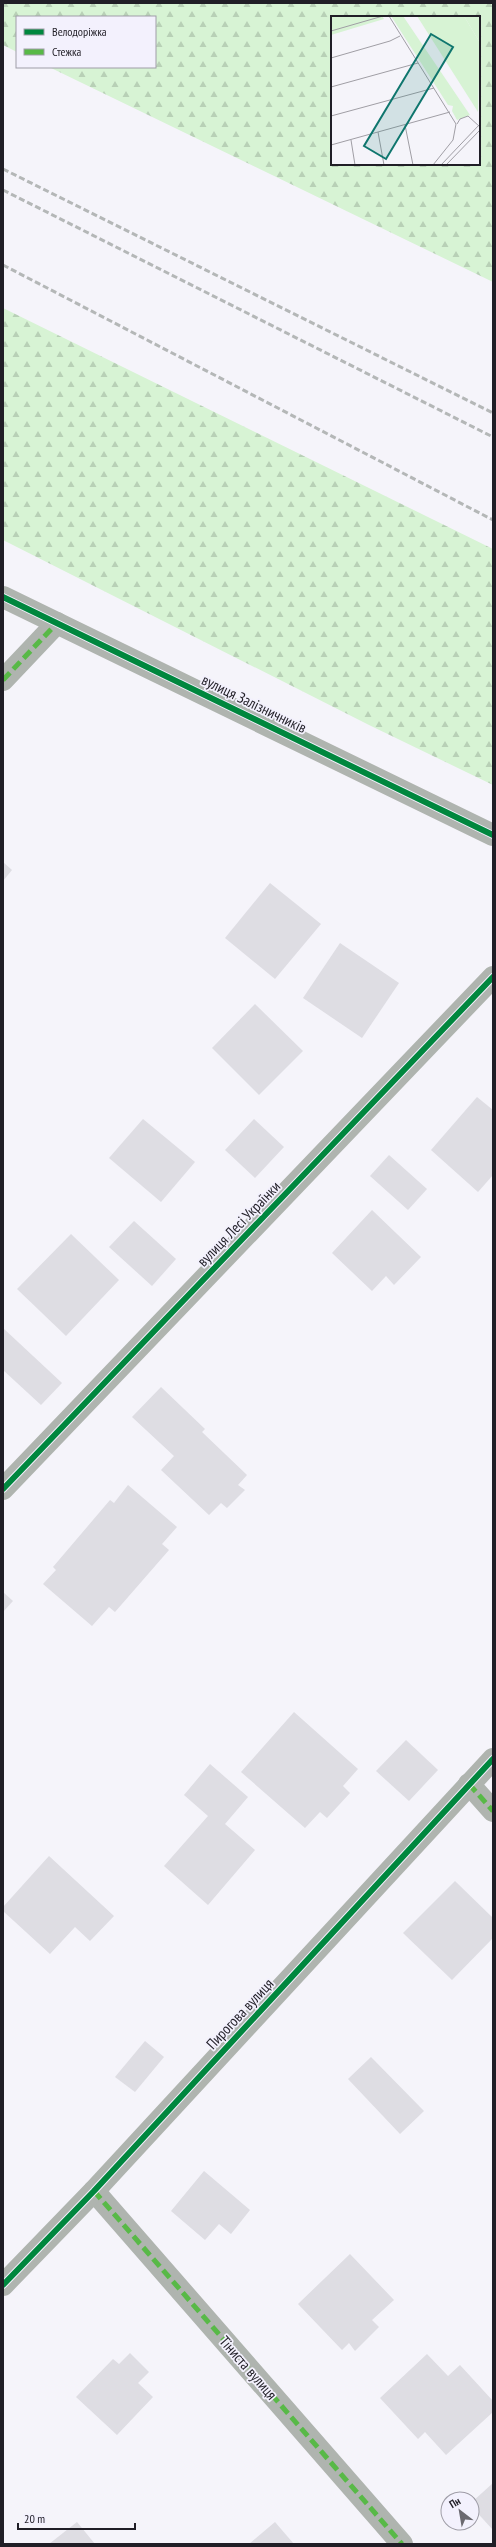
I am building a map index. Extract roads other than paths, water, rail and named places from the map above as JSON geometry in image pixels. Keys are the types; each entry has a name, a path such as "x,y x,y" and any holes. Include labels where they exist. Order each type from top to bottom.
{"street":[{"name":"вулиця Залізничників","path":"3,597 493,835"},
{"path":"3,680 57,623"},
{"name":"вулиця Лесі Українки","path":"3,1488 493,976"},
{"name":"Пирогова вулиця","path":"3,2285 94,2192 493,1759"},
{"path":"469,1784 493,1811"},
{"name":"Тіниста вулиця","path":"94,2192 402,2544"}],"railway":[{"path":"3,169 493,413"},
{"path":"3,190 493,437"},
{"path":"3,265 493,520"}]}
